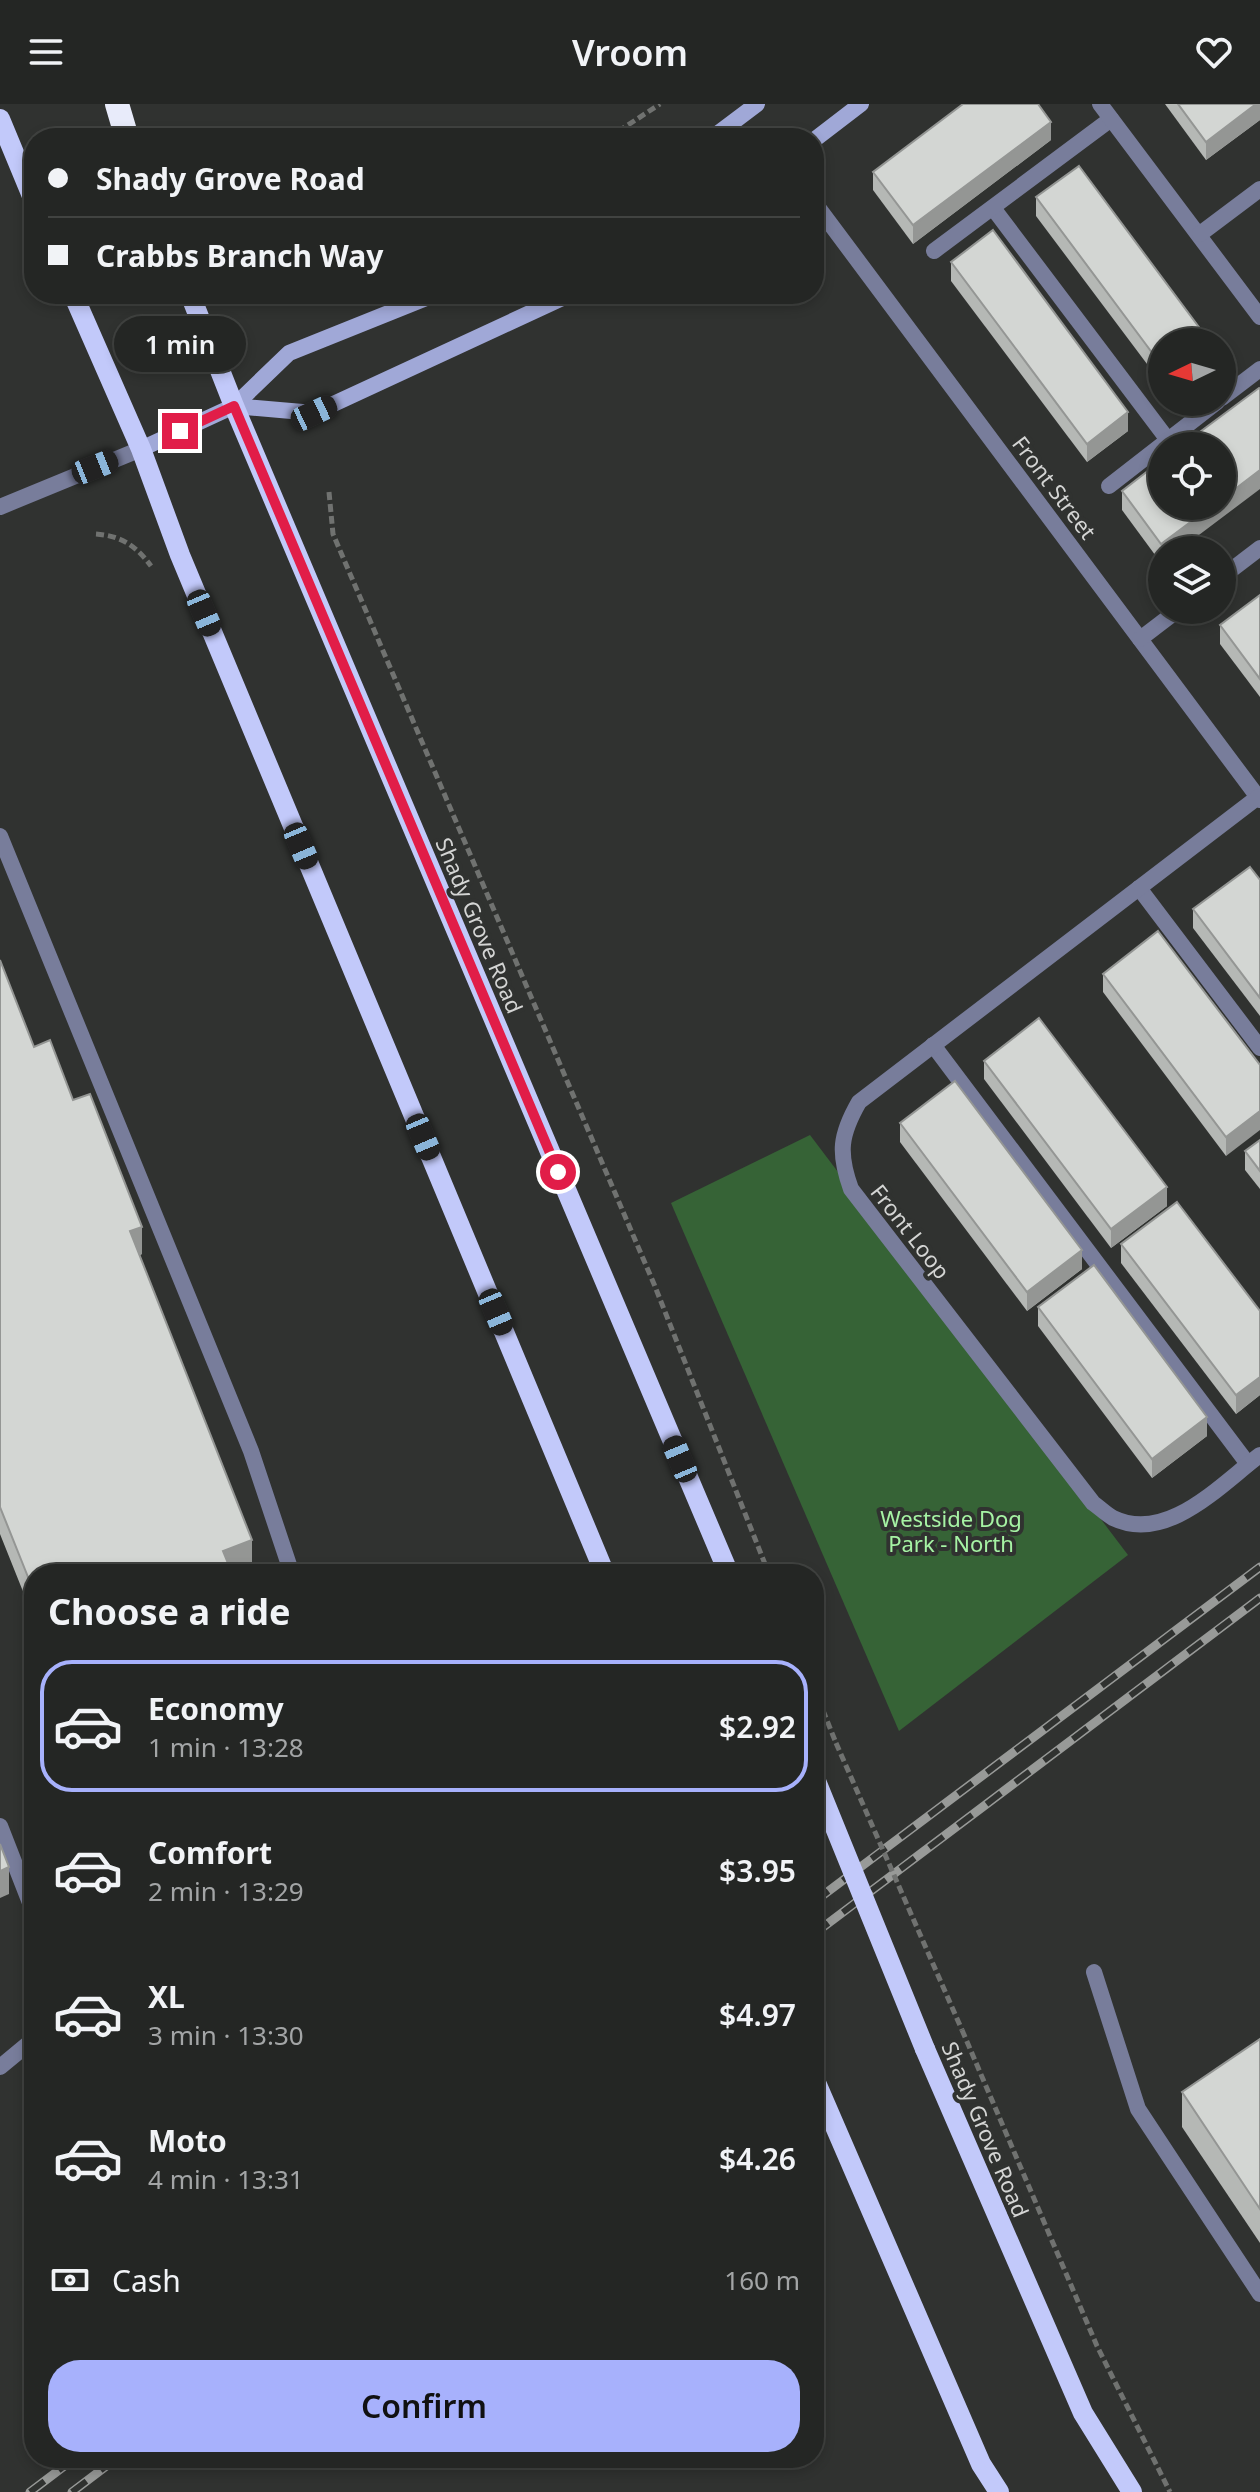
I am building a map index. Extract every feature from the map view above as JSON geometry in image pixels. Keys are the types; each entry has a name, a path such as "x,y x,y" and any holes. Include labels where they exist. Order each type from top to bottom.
{"highway":[{"path":"117,104 123,128"}],"main road":[{"path":"110,104 121,128"},
{"path":"725,128 757,104"},
{"path":"824,132 861,104"},
{"path":"0,119 24,177"},
{"path":"77,304 141,449 180,555 601,1564"},
{"name":"Shady Grove Road","path":"194,304 234,406 725,1564"},
{"path":"141,449 234,406 289,353 411,304"},
{"path":"234,406 314,413 549,304"},
{"name":"Shady Grove Road","path":"824,1801 925,2049 1083,2413 1132,2492"},
{"path":"824,2103 981,2464 999,2492"}],"street":[{"path":"1100,104 1260,317"},
{"path":"934,251 1111,119"},
{"path":"1200,234 1260,189"},
{"path":"993,208 1162,432"},
{"name":"Front Street","path":"824,215 1259,798"},
{"path":"1236,387 1260,369"},
{"path":"1178,432 1199,416"},
{"path":"0,507 141,449"},
{"path":"1109,486 1148,456"},
{"path":"1236,566 1260,548"},
{"path":"1140,639 1160,624"},
{"name":"Front Loop","path":"1254,1460 1177,1517 1153,1525 1113,1518 1093,1503 851,1189 843,1167 842,1143 846,1123 859,1102 1259,798"},
{"path":"0,836 251,1451 289,1564"},
{"path":"1139,888 1260,1048"},
{"path":"933,1045 1254,1460"},
{"path":"0,1826 24,1887"},
{"path":"1094,1972 1138,2109 1260,2294"},
{"path":"0,2067 24,2047"}],"path":[{"path":"623,128 660,104"},
{"path":"329,492 333,534 654,1284 765,1564"},
{"path":"824,1713 1097,2346 1170,2492"}],"green space":[{"name":"Westside Dog Park - North","path":"810,1135 1128,1555 899,1731 671,1203"}],"building":[{"path":"963,104 1038,104 1051,122 913,225 873,172"},
{"path":"1178,104 1256,104 1206,142"},
{"path":"1079,166 1200,328 1148,328 1148,347 1036,197"},
{"path":"993,230 1128,412 1087,444 951,262"},
{"path":"1260,389 1260,470 1236,488 1236,432 1200,432 1221,416 1236,416 1236,405"},
{"path":"1148,471 1148,520 1193,520 1172,536 1155,536 1122,491"},
{"path":"1260,595 1260,679 1220,625 1236,624 1236,613"},
{"path":"1250,867 1260,880 1260,998 1193,909"},
{"path":"1158,931 1260,1065 1260,1111 1226,1137 1103,974"},
{"path":"0,960 34,1047 50,1040 73,1100 90,1094 142,1227 130,1231 252,1540 223,1551 228,1564 24,1564 24,1567 0,1507"},
{"path":"1039,1018 1167,1187 1111,1229 984,1061"},
{"path":"955,1081 1082,1250 1027,1292 900,1123"},
{"path":"1260,1140 1260,1171 1245,1151"},
{"path":"1177,1202 1260,1311 1260,1377 1236,1395 1121,1244"},
{"path":"1094,1265 1207,1417 1152,1459 1038,1307"},
{"path":"0,1844 9,1867 0,1871"},
{"path":"1260,2039 1260,2209 1182,2092"}],"railway":[{"path":"824,1894 1260,1567"},
{"path":"824,1926 1260,1598"},
{"path":"30,2492 62,2468"},
{"path":"72,2492 104,2468"}],"route":[{"path":"180,431 234,406 558,1172"}]}
